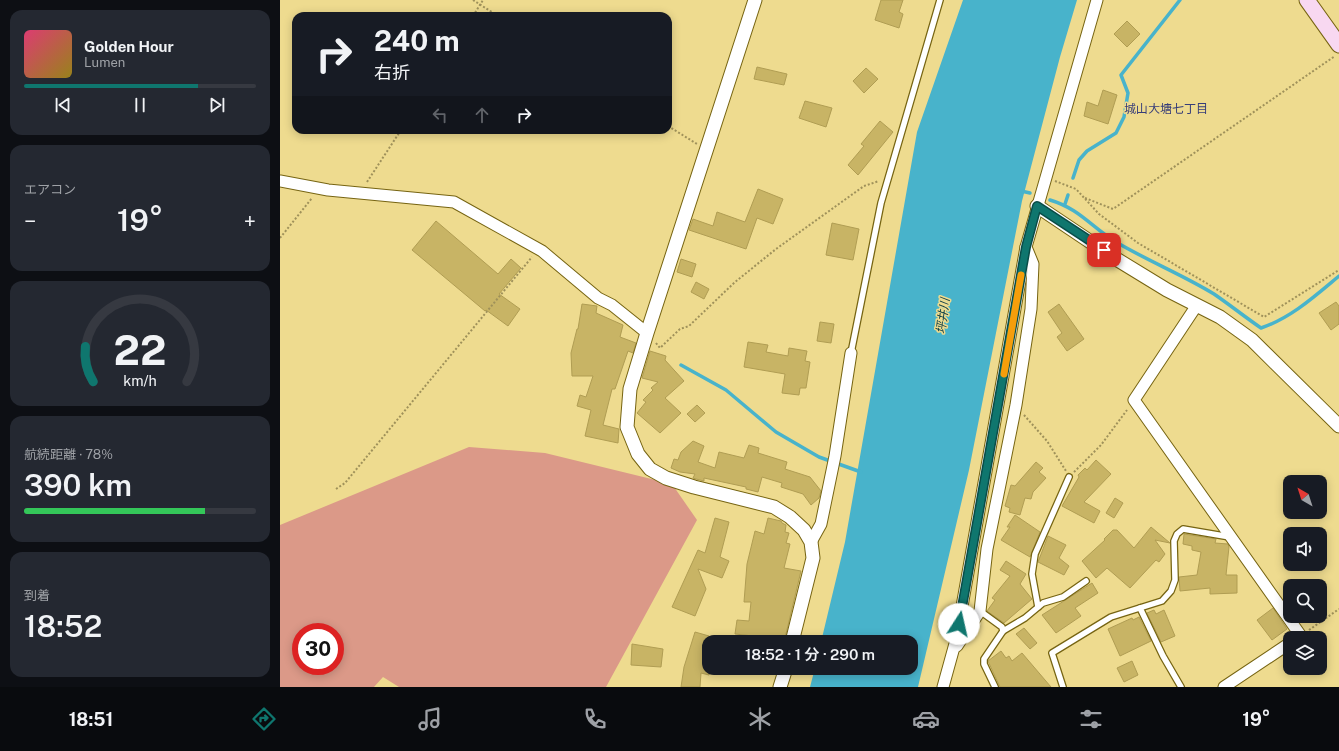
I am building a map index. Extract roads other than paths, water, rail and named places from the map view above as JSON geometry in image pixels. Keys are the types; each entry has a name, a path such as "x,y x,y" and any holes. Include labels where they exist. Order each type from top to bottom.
{"main road":[{"path":"1307,0 1339,45"}],"street":[{"path":"755,0 630,389 627,427 638,454 650,469 666,478 774,507 790,517 804,530 811,542 813,558 794,635"},
{"path":"943,687 952,653 1026,247 1097,0"},
{"path":"280,181 320,188 454,202 538,249 598,298 612,305 647,333"},
{"path":"1037,206 1084,236 1113,257 1167,290 1220,318 1252,340 1339,426"},
{"path":"952,653 980,611 987,549 1016,405 1032,309 1033,264 1026,247"},
{"path":"1197,305 1134,400 1231,537 1295,631"},
{"path":"811,542 818,533 821,524 835,456 851,353"},
{"path":"1224,687 1283,648"},
{"path":"780,687 784,675"}],"lane":[{"path":"851,353 880,203 940,0"},
{"path":"1038,607 1032,574 1035,554 1070,477"},
{"path":"1064,687 1052,653 1111,617 1162,602 1171,591 1175,580 1174,541 1177,534 1183,530 1231,537"},
{"path":"995,687 984,664 984,659 1003,631 1025,618 1044,603 1063,597 1086,582"},
{"path":"1140,608 1180,687"},
{"path":"980,611 1002,627 1003,631"}],"water":[{"name":"坪井川","path":"963,0 1077,0 1060,57 1022,201 969,470 918,687 810,687 813,675 918,675 918,635 823,635 845,542 917,132"}],"waterway":[{"path":"1073,178 1079,160 1087,151 1116,133 1124,117 1128,93 1121,75 1180,0"},
{"path":"1021,191 1030,193"},
{"path":"1065,204 1068,195"},
{"path":"1050,200 1077,213 1116,242 1214,294 1261,328 1272,324 1293,312 1312,299 1339,276"},
{"path":"681,365 726,390 776,432 819,457 861,472"}],"district":[{"name":"城山大塘七丁目","path":"1166,109"}]}
